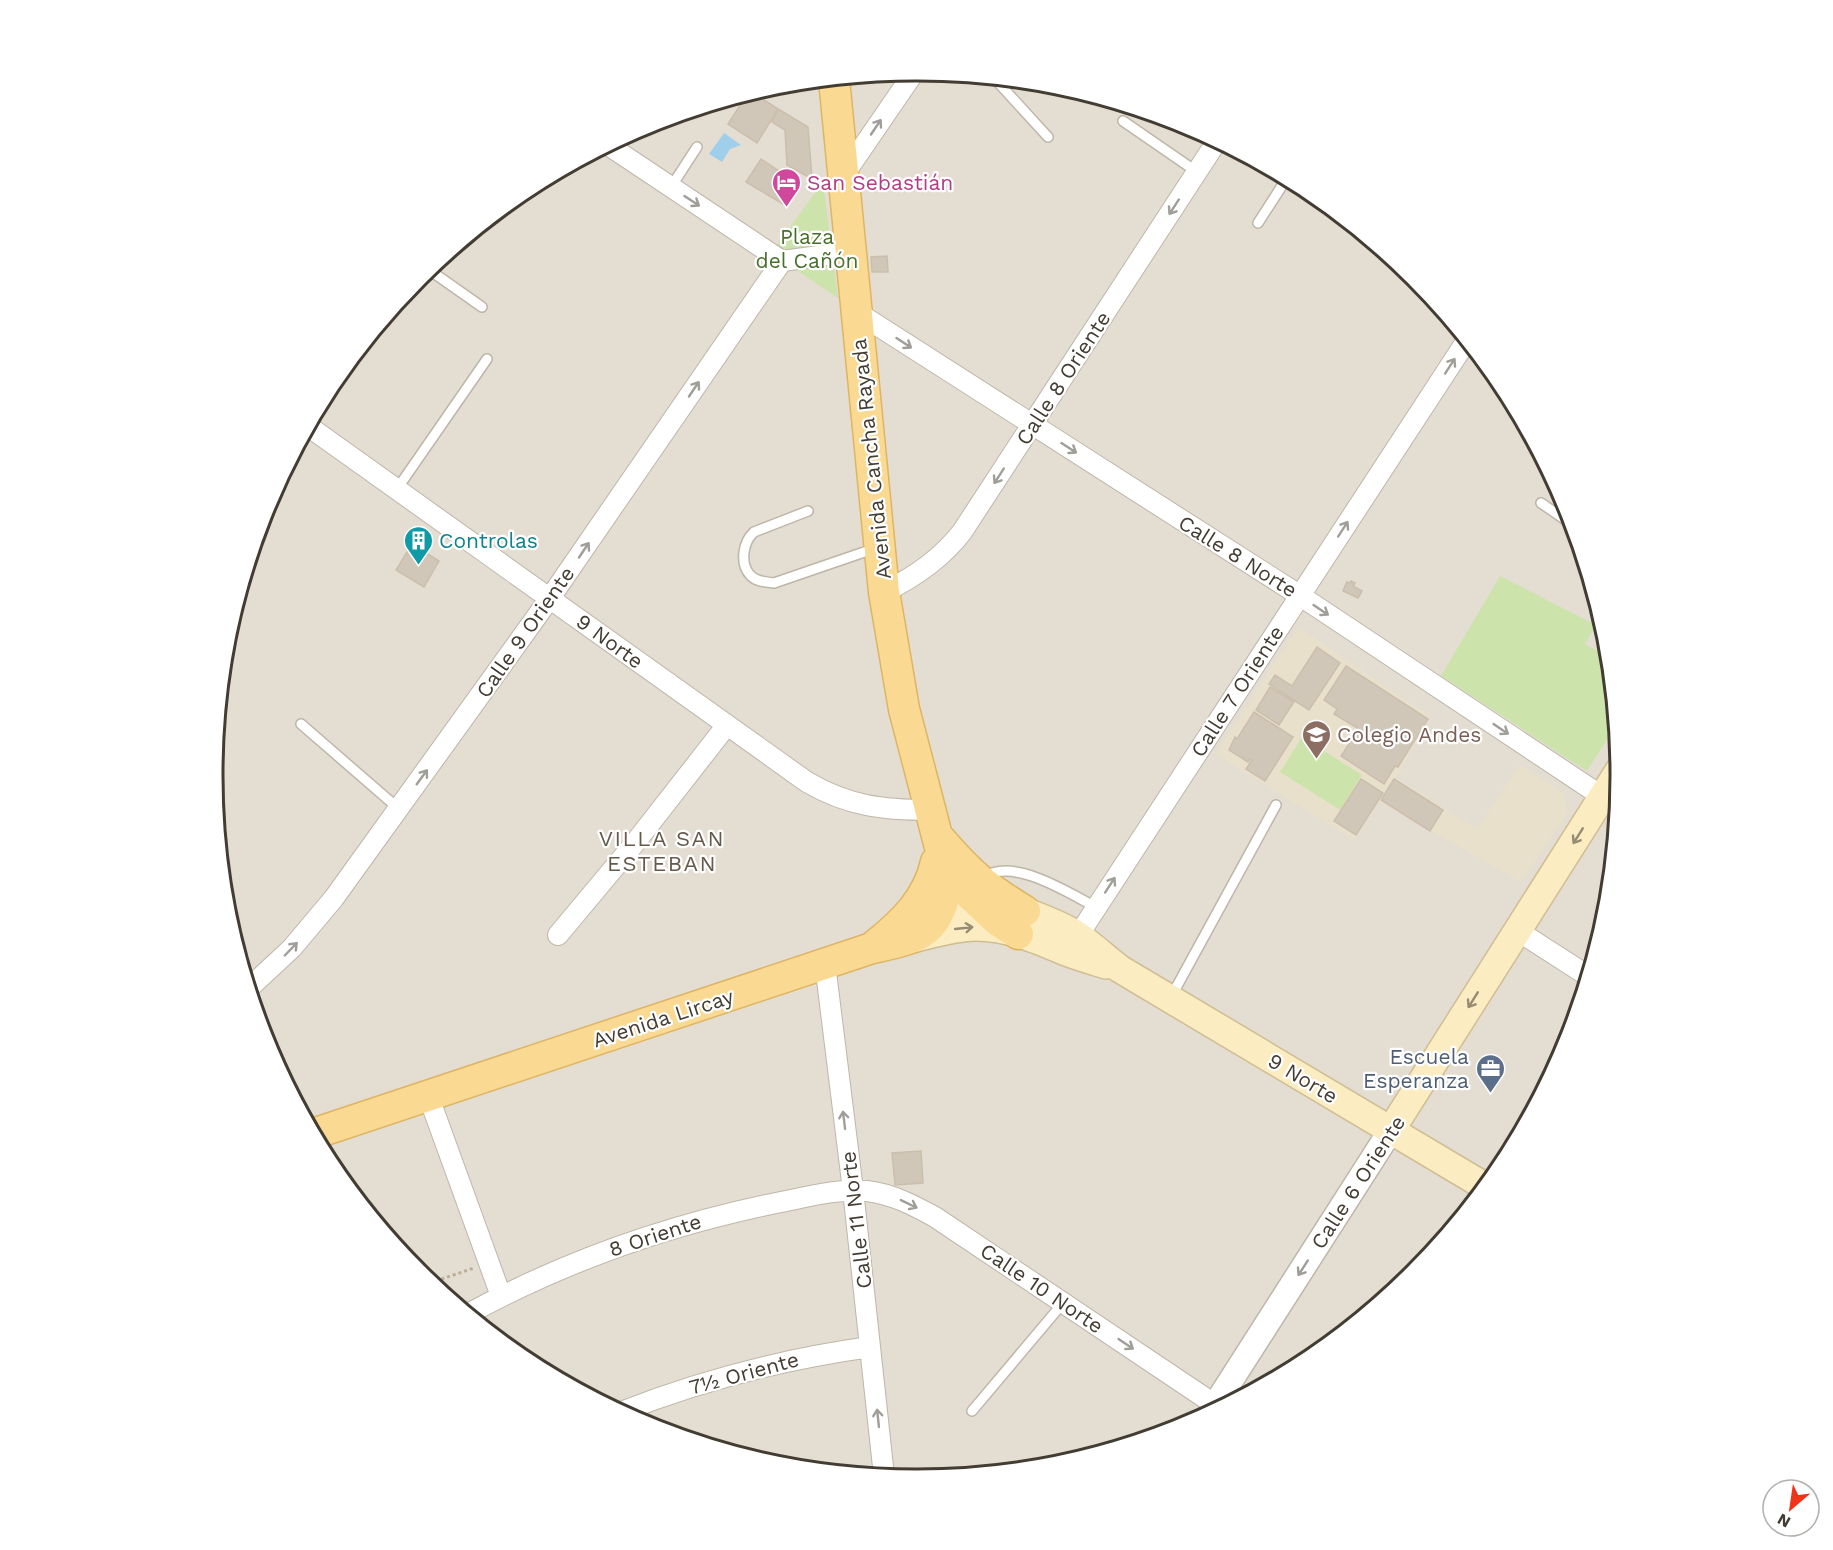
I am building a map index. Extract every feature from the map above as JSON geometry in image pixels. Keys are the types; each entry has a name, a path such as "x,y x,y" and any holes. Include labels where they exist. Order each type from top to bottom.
{"main road":[{"name":"Avenida Cancha Rayada","path":"834,86 855,311 885,592 904,709 948,878 945,898 939,914 921,934 904,933 869,949"},
{"name":"Calle 6 Oriente","path":"1390,1131 1518,931 1609,803"},
{"name":"Avenida Cancha Rayada","path":"904,933 933,878 938,849 933,822"},
{"path":"933,822 978,892"},
{"path":"945,864 978,892 1022,923"},
{"path":"939,914 978,892"},
{"path":"904,933 987,928 1022,923"},
{"name":"9 Norte","path":"1022,923 1073,944 1120,969 1478,1182"},
{"name":"Avenida Lircay","path":"321,1131 869,949"}],"street":[{"path":"843,176 908,81"},
{"name":"Calle 8 Oriente","path":"885,592 925,568 951,546 962,532 1212,148"},
{"path":"616,150 782,261 850,252"},
{"name":"Calle 9 Oriente","path":"254,983 314,924 399,809 550,598 782,261"},
{"name":"Calle 8 Norte","path":"855,311 1299,595 1609,802"},
{"name":"Calle 7 Oriente","path":"1073,944 1462,347"},
{"name":"9 Norte","path":"314,430 807,782 836,798 870,807 903,810 933,822"},
{"path":"558,934 634,844 727,725"},
{"path":"1518,931 1582,972"},
{"name":"Calle 11 Norte","path":"825,964 853,1190 883,1468"},
{"path":"428,1095 501,1296"},
{"name":"Calle 6 Oriente","path":"1222,1398 1390,1131"},
{"name":"8 Oriente","path":"475,1310 588,1257 670,1228 747,1208 853,1190"},
{"name":"Calle 10 Norte","path":"853,1190 878,1192 915,1206 961,1233 1209,1404"},
{"name":"7½ Oriente","path":"633,1408 691,1387 756,1368 870,1347"}],"lane":[{"path":"1002,86 1048,137"},
{"path":"1124,121 1197,172"},
{"path":"671,187 697,147"},
{"path":"1258,224 1282,186"},
{"path":"436,275 482,306"},
{"path":"397,489 487,359"},
{"path":"1540,503 1561,517"},
{"path":"808,511 754,532 748,537 744,555 745,565 751,575 761,582 774,583 879,547"},
{"path":"301,724 399,809"},
{"path":"1170,999 1276,806"},
{"path":"978,892 989,873 1018,872 1053,885 1096,907"},
{"path":"972,1411 1064,1302"}],"path":[{"path":"440,1279 489,1263"}],"shaded area":[{"path":"871,82 962,82 1007,87 1052,94 1140,118 1182,134 1264,174 1339,224 1374,253 1438,317 1467,353 1494,389 1539,468 1558,509 1587,595 1605,684 1609,730 1609,820 1605,866 1587,955 1574,998 1558,1041 1518,1122 1494,1161 1438,1233 1374,1297 1339,1326 1264,1376 1223,1397 1140,1432 1096,1445 1052,1456 962,1468 871,1468 826,1463 781,1456 693,1432 651,1416 569,1376 494,1326 459,1297 395,1233 366,1197 339,1161 294,1082 275,1041 246,955 228,866 224,820 222,775 228,684 246,595 259,552 275,509 315,428 339,389 395,317 459,253 494,224 569,174 610,153 693,118 737,105 781,94"},
{"name":"Colegio Andes","path":"1298,627 1431,717 1396,778 1477,829 1520,765 1563,793 1567,813 1521,882 1379,801 1354,840 1216,754"}],"green space":[{"name":"Plaza del Cañón","path":"823,182 838,298 771,253"},
{"path":"1500,576 1593,624 1594,628 1585,644 1599,652 1605,684 1609,736 1587,771 1441,676"},
{"path":"1302,737 1362,775 1340,810 1280,772"}],"water":[{"path":"724,133 741,145 730,149 722,162 709,154"}],"building":[{"path":"762,99 778,109 757,143 728,124 741,104"},
{"path":"778,109 808,127 812,179 787,165 785,130 772,122"},
{"path":"761,159 797,183 783,204 746,182"},
{"path":"887,256 888,272 872,272 871,257"},
{"name":"Controlas","path":"412,544 439,561 424,587 396,570"},
{"path":"1347,582 1355,583 1353,586 1362,591 1358,598 1343,591"},
{"path":"1317,647 1340,663 1309,710 1269,684 1275,675 1292,686"},
{"path":"1346,666 1428,719 1398,767 1395,766 1384,784 1341,756 1359,729 1334,714 1337,709 1324,700"},
{"path":"1270,687 1294,702 1279,725 1256,710"},
{"path":"1254,712 1293,737 1265,781 1246,769 1252,760 1248,762 1229,750 1235,737 1237,739"},
{"path":"1361,779 1383,793 1356,835 1334,821"},
{"path":"1394,779 1443,810 1430,831 1381,800"},
{"path":"921,1151 923,1183 895,1185 892,1153"}],"place":[{"name":"San Sebastián","path":"786,208"},
{"name":"Controlas","path":"418,566"},
{"name":"Colegio Andes","path":"1316,760"},
{"name":"Escuela Esperanza","path":"1490,1094"}],"district":[{"name":"VILLA SAN ESTEBAN","path":"662,850"}]}
